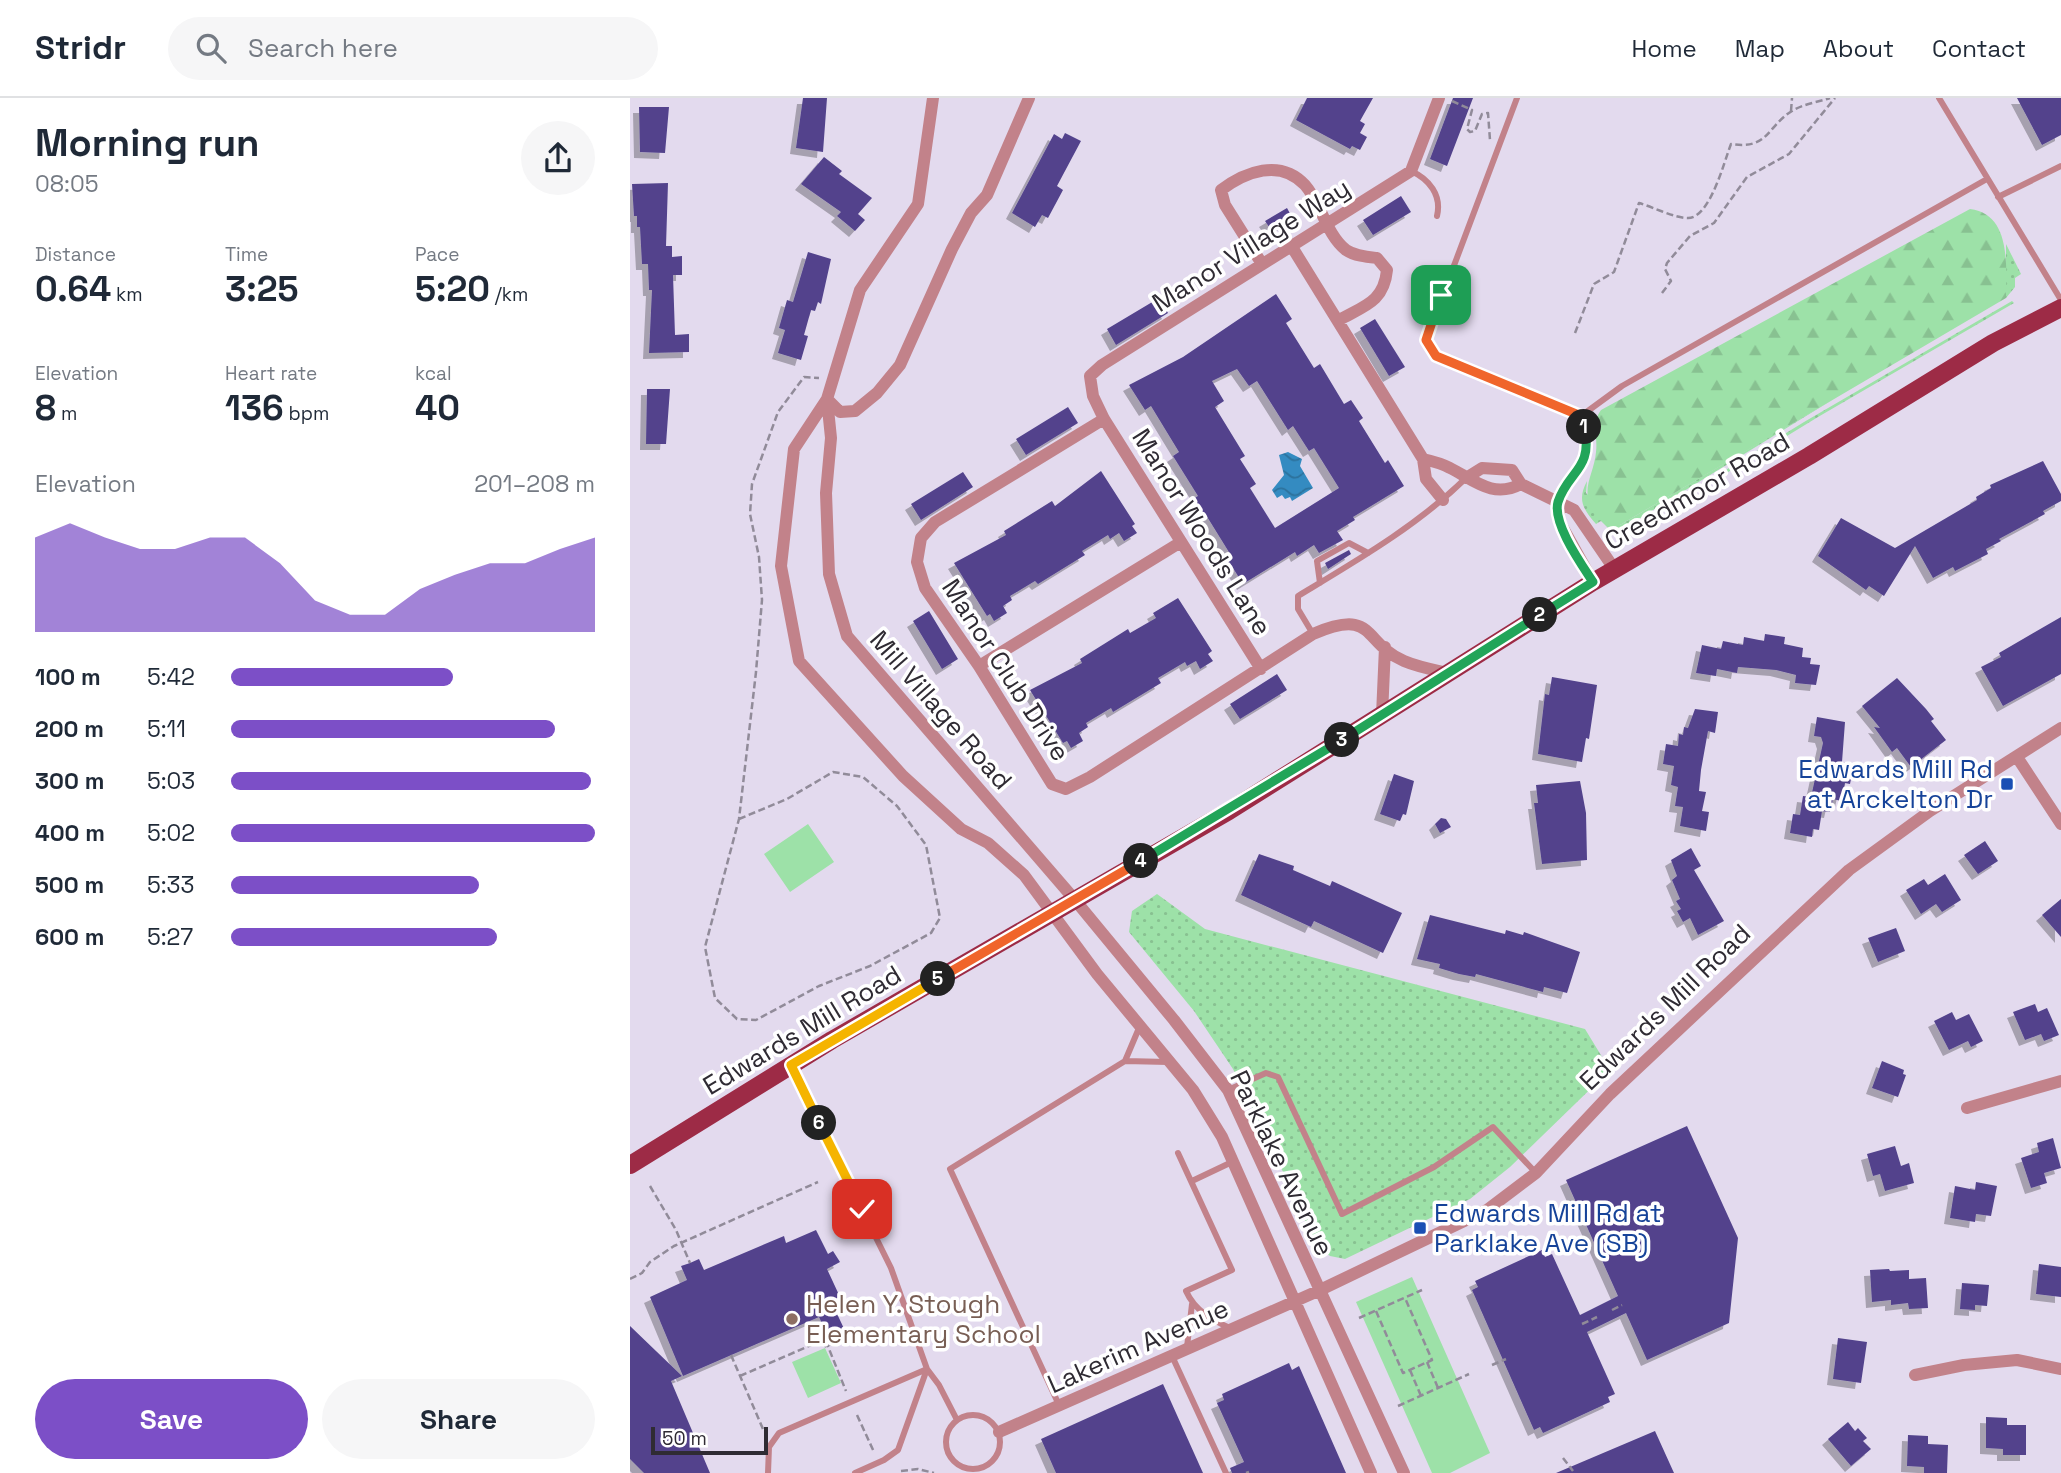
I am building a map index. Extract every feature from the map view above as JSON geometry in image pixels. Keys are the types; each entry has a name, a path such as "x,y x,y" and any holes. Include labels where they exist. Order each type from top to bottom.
{"main road":[{"name":"Creedmoor Road","path":"1075,900 1229,811 1593,582 1993,343 2061,308"},
{"name":"Edwards Mill Road","path":"630,1165 791,1065 1075,900"}],"street":[{"name":"Mill Village Road","path":"933,98 918,204 860,290 827,399 794,449 781,566 799,661 903,776 961,829 988,843 1024,875 1051,914"},
{"path":"827,399 839,412 855,411 877,393 900,365 952,249 971,214 986,195 1029,98"},
{"path":"1411,171 1445,99"},
{"path":"1262,264 1225,205 1221,190 1241,176 1261,169 1282,172 1304,184 1345,249 1360,256 1377,258 1387,270 1385,288 1373,301 1339,320"},
{"name":"Manor Village Way","path":"1104,419 1093,396 1090,376 1102,365 1411,171"},
{"path":"1292,247 1423,458 1426,480 1443,500"},
{"name":"Mill Village Road","path":"827,399 831,438 826,493 829,574 847,636 1075,900"},
{"name":"Manor Woods Lane","path":"1104,419 1261,668"},
{"name":"Manor Club Drive","path":"1104,419 935,522 921,538 917,562 925,588 979,666 1052,784 1066,789 1313,634 1331,626 1352,623 1373,634 1403,661 1448,673"},
{"path":"1423,458 1448,467 1480,487 1509,490 1521,484"},
{"path":"1466,478 1482,468 1512,470 1521,484 1574,510 1615,570"},
{"path":"1558,503 1559,522 1593,582"},
{"path":"979,666 1181,542"},
{"path":"1382,715 1385,647"},
{"name":"Edwards Mill Road","path":"1295,1301 1487,1210 1536,1172 1610,1094 1839,878 1930,811 2061,728"},
{"path":"2017,757 2061,824"},
{"name":"Parklake Avenue","path":"1075,900 1228,1090 1318,1291 1404,1473"},
{"name":"Parklake Avenue","path":"1051,914 1193,1090 1232,1162 1371,1473"},
{"path":"1967,1108 2061,1081"},
{"name":"Lakerim Avenue","path":"999,1432 1295,1301"},
{"path":"1916,1375 2017,1360 2061,1369"}],"lane":[{"path":"1517,98 1426,340 1436,356 1581,416"},
{"path":"1939,98 2061,300"},
{"path":"1998,197 2061,166"},
{"path":"1411,171 1424,177 1434,191 1440,205 1437,216"},
{"path":"1581,416 1630,381 1987,179"},
{"path":"1558,503 1581,467 1587,451 1581,416"},
{"path":"1313,634 1297,609 1298,596 1368,553 1443,500 1466,478"},
{"path":"1320,583 1317,561 1349,543 1368,553"},
{"path":"1059,1405 950,1169 1125,1060 1140,1026"},
{"path":"1125,1060 1169,1062"},
{"path":"791,1065 891,1268 927,1368 957,1420"},
{"path":"1228,1090 1266,1073 1278,1077 1342,1214 1434,1167 1493,1127 1536,1172"},
{"path":"1178,1153 1232,1270 1186,1291 1192,1304 1214,1321 1232,1329"},
{"path":"1192,1181 1232,1162"},
{"path":"1187,1349 1192,1304"},
{"path":"1172,1356 1226,1473"},
{"path":"768,1473 768,1447 779,1433 927,1368"},
{"path":"855,1473 884,1460 898,1450 927,1368"},
{"path":"970,1415 984,1417 999,1432 1000,1450 996,1458 981,1468 972,1471 956,1464 947,1450 947,1434 957,1420 970,1415"}],"path":[{"path":"1791,111 1792,98"},
{"path":"1575,333 1594,284 1614,272 1639,203 1687,218 1700,214 1708,203 1731,144 1749,147 1769,135 1791,111 1830,98"},
{"path":"1662,293 1671,281 1665,270 1667,262 1690,236 1714,223 1747,177 1789,154 1835,98"},
{"path":"1445,99 1482,114 1488,113 1490,117 1487,138 1499,145"},
{"path":"1472,110 1466,129 1471,132 1475,131 1482,114"},
{"path":"738,819 787,799 833,772 863,777 897,806 926,845 940,918 931,933 870,966 819,986 756,1020 737,1019 715,998 705,947 738,819 762,600 759,557 750,514 752,484 778,412 804,377 833,379"},
{"path":"630,1279 642,1273 659,1255 681,1242 818,1182"},
{"path":"650,1186 690,1263"},
{"path":"1359,1318 1422,1290"},
{"path":"1376,1311 1403,1373 1432,1360 1405,1297"},
{"path":"1612,1310 1622,1305"},
{"path":"1582,1324 1597,1317"},
{"path":"740,1376 825,1339 847,1391"},
{"path":"731,1355 764,1429"},
{"path":"1492,1365 1506,1359"},
{"path":"1427,1362 1438,1388"},
{"path":"1410,1370 1421,1396"},
{"path":"1398,1406 1469,1374"},
{"path":"857,1415 874,1452"},
{"path":"1563,1458 1573,1471"},
{"path":"901,1471 918,1469 934,1473"}],"green space":[{"path":"1970,209 1984,213 2000,231 2006,258 2006,298 1620,525 1609,522 1593,508 1587,493 1595,461 1596,420 1601,410"},
{"path":"2006,244 2021,274 2015,278 2015,287 2006,298"},
{"path":"2012,301 2014,303 1818,417 1627,534 1618,536 1804,422"},
{"path":"1837,397 1619,531 1609,529 1601,521 1596,524 1585,509 1582,494 1587,481 1586,493 1620,525"},
{"path":"808,824 834,862 790,892 764,854"},
{"path":"1157,894 1205,929 1585,1029 1610,1070 1510,1167 1470,1199 1345,1259 1330,1256 1315,1244 1271,1145 1233,1069 1194,1011 1129,932 1132,911"},
{"path":"1412,1277 1490,1453 1450,1473 1432,1473 1356,1302"},
{"path":"825,1348 841,1383 808,1398 792,1362"}],"water":[{"path":"1288,452 1302,459 1300,466 1313,488 1292,501 1290,497 1285,499 1282,495 1277,498 1272,490 1284,475 1279,455"}],"building":[{"path":"803,98 827,98 823,152 796,148"},
{"path":"1307,98 1373,98 1360,121 1365,124 1360,133 1367,137 1360,150 1352,146 1350,149 1296,120"},
{"path":"1453,98 1473,98 1447,166 1430,159"},
{"path":"2017,98 2061,98 2061,135 2042,145"},
{"path":"639,107 669,107 665,153 640,152"},
{"path":"1065,133 1081,141 1057,186 1063,190 1048,218 1042,215 1035,227 1012,213 1054,134 1062,139"},
{"path":"824,157 842,171 839,174 872,198 858,214 865,220 855,231 837,216 841,212 801,184"},
{"path":"668,183 666,246 672,246 672,257 682,256 682,275 673,275 675,335 689,334 689,352 649,353 652,290 649,290 648,264 642,264 640,227 637,227 637,216 634,216 632,184"},
{"path":"1401,196 1411,212 1373,235 1363,220"},
{"path":"1287,208 1293,219 1272,231 1265,221"},
{"path":"808,252 831,259 821,304 818,302 815,311 811,310 804,335 808,336 801,360 778,353 785,330 779,328 787,300 793,302"},
{"path":"1276,294 1292,319 1286,323 1314,368 1320,364 1344,404 1351,400 1363,418 1359,421 1385,463 1388,460 1404,486 1353,517 1355,520 1337,531 1343,540 1319,553 1314,545 1297,556 1295,552 1243,584 1228,560 1232,557 1206,515 1202,518 1191,500 1198,496 1173,456 1179,452 1151,406 1145,410 1129,385 1183,357","holes":["1237,369 1249,386 1257,381 1288,430 1293,426 1309,451 1314,448 1339,488 1275,528 1250,488 1256,484 1240,459 1245,456 1215,407 1224,401 1212,381"]},
{"path":"1159,298 1168,313 1116,345 1107,329"},
{"path":"1375,319 1405,367 1389,376 1360,328"},
{"path":"647,389 670,389 666,444 646,444"},
{"path":"1068,407 1078,423 1026,455 1016,439"},
{"path":"2043,461 2061,494 2061,501 2043,511 2045,514 1999,539 2001,541 1986,549 1988,554 1955,571 1953,567 1933,578 1915,546 1884,596 1869,586 1866,590 1818,556 1841,518 1895,548 1977,500 1976,497 1991,488 1990,485"},
{"path":"1101,471 1135,524 1132,526 1137,533 1124,541 1119,533 1110,539 1108,535 1082,551 1085,555 1038,584 1035,581 1010,596 1012,600 1003,606 1007,613 994,621 990,614 987,616 954,563 1006,535 1004,531 1052,501 1055,506"},
{"path":"963,472 973,487 921,520 911,504"},
{"path":"1349,550 1351,554 1328,569 1325,563"},
{"path":"1178,598 1212,651 1208,654 1213,661 1200,669 1196,661 1187,666 1185,662 1158,678 1161,683 1113,712 1111,708 1086,723 1088,727 1079,733 1083,741 1071,748 1067,741 1063,743 1030,690 1082,663 1080,659 1128,629 1130,633 1156,618 1153,613"},
{"path":"929,611 958,659 942,669 913,621"},
{"path":"2061,617 2061,674 2003,706 1981,667 2001,657 1999,653"},
{"path":"1765,634 1785,637 1784,644 1803,648 1802,657 1811,658 1810,664 1820,665 1816,685 1795,683 1796,675 1776,670 1738,667 1737,673 1717,669 1716,676 1696,673 1702,645 1721,649 1723,641 1743,645 1744,637 1764,641"},
{"path":"1277,674 1287,690 1240,719 1230,704"},
{"path":"1552,677 1597,685 1589,739 1586,738 1582,762 1538,754 1545,694 1549,695"},
{"path":"1897,678 1934,719 1931,721 1946,740 1911,767 1897,748 1892,752 1874,727 1880,728 1862,706"},
{"path":"1695,709 1718,712 1715,733 1708,731 1701,770 1699,791 1706,792 1702,811 1709,812 1706,831 1680,826 1683,807 1675,806 1678,787 1671,785 1674,766 1663,764 1666,744 1678,746 1679,734 1683,735 1684,727 1688,728"},
{"path":"1817,717 1845,722 1842,762 1854,764 1850,784 1845,783 1841,801 1833,799 1830,812 1822,811 1819,830 1813,829 1812,837 1790,833 1793,814 1800,815 1803,796 1811,797 1823,743 1821,737 1814,736"},
{"path":"1394,774 1414,781 1406,815 1403,814 1400,821 1380,814"},
{"path":"1580,781 1586,813 1587,860 1542,864 1534,803 1538,803 1536,785"},
{"path":"1441,818 1446,819 1451,827 1440,833 1435,824"},
{"path":"1985,841 1998,861 1978,874 1964,855"},
{"path":"1691,848 1701,866 1694,870 1724,921 1698,935 1690,918 1683,922 1677,911 1681,909 1676,901 1680,899 1672,880 1677,876 1671,860"},
{"path":"1259,854 1294,866 1293,870 1330,886 1332,881 1402,913 1383,953 1314,921 1311,927 1241,895"},
{"path":"1945,874 1961,900 1942,912 1936,904 1921,914 1906,890 1924,879 1928,885"},
{"path":"2061,899 2061,937 2042,915"},
{"path":"1430,915 1505,934 1506,930 1523,935 1524,932 1580,952 1567,993 1544,987 1543,992 1476,974 1475,977 1459,974 1439,968 1440,964 1417,959"},
{"path":"1896,928 1905,951 1878,962 1868,938"},
{"path":"2035,1004 2038,1012 2047,1008 2059,1035 2044,1041 2041,1034 2025,1040 2013,1012"},
{"path":"1952,1012 1956,1020 1969,1014 1983,1041 1971,1047 1968,1041 1949,1050 1934,1021"},
{"path":"1882,1061 1904,1070 1903,1074 1906,1075 1898,1097 1872,1088"},
{"path":"1687,1126 1738,1238 1729,1323 1647,1360 1626,1313 1587,1332 1615,1394 1608,1397 1610,1402 1543,1433 1540,1427 1534,1430 1472,1290 1478,1287 1475,1281 1542,1250 1545,1257 1552,1254 1580,1315 1618,1296 1566,1180"},
{"path":"2053,1138 2061,1168 2044,1173 2047,1183 2031,1188 2021,1158 2039,1152 2037,1143"},
{"path":"1895,1146 1901,1166 1909,1163 1914,1183 1885,1191 1880,1174 1873,1176 1867,1154"},
{"path":"1976,1182 1997,1186 1991,1216 1976,1214 1975,1222 1950,1218 1955,1186 1975,1190"},
{"path":"816,1230 828,1254 833,1251 840,1262 827,1269 840,1297 831,1301 847,1335 831,1342 819,1317 683,1376 650,1297 687,1280 681,1266 699,1259 704,1270 784,1236 786,1243"},
{"path":"2039,1264 2061,1267 2061,1297 2036,1294"},
{"path":"1870,1270 1909,1270 1909,1279 1926,1278 1928,1308 1909,1309 1908,1303 1891,1305 1891,1300 1872,1302"},
{"path":"1962,1283 1989,1285 1987,1306 1975,1305 1975,1310 1960,1309"},
{"path":"630,1326 682,1376 671,1381 710,1473 644,1473 630,1459"},
{"path":"1838,1338 1867,1342 1861,1383 1833,1379"},
{"path":"1289,1363 1292,1370 1299,1366 1346,1473 1232,1473 1230,1468 1244,1462 1217,1403 1224,1400 1222,1394"},
{"path":"1163,1384 1203,1473 1056,1473 1041,1439"},
{"path":"1986,1417 2007,1418 2007,1425 2026,1425 2026,1455 2003,1455 2003,1449 1986,1448"},
{"path":"1848,1422 1855,1431 1858,1428 1867,1438 1863,1441 1871,1449 1851,1466 1828,1439"},
{"path":"1655,1431 1674,1473 1556,1473"},
{"path":"1908,1435 1928,1436 1928,1444 1948,1445 1947,1473 1924,1473 1924,1467 1907,1466"}],"place":[{"name":"Edwards Mill Rd at Arckelton Dr","path":"2007,784"},
{"name":"Edwards Mill Rd at Parklake Ave (SB)","path":"1420,1228"},
{"name":"Helen Y. Stough Elementary School","path":"792,1319"}],"route":[{"path":"862,1209 847,1184 791,1065 1229,811 1593,582 1574,553 1559,522 1558,503 1581,467 1587,451 1581,416 1436,356 1426,340 1441,295"}]}
